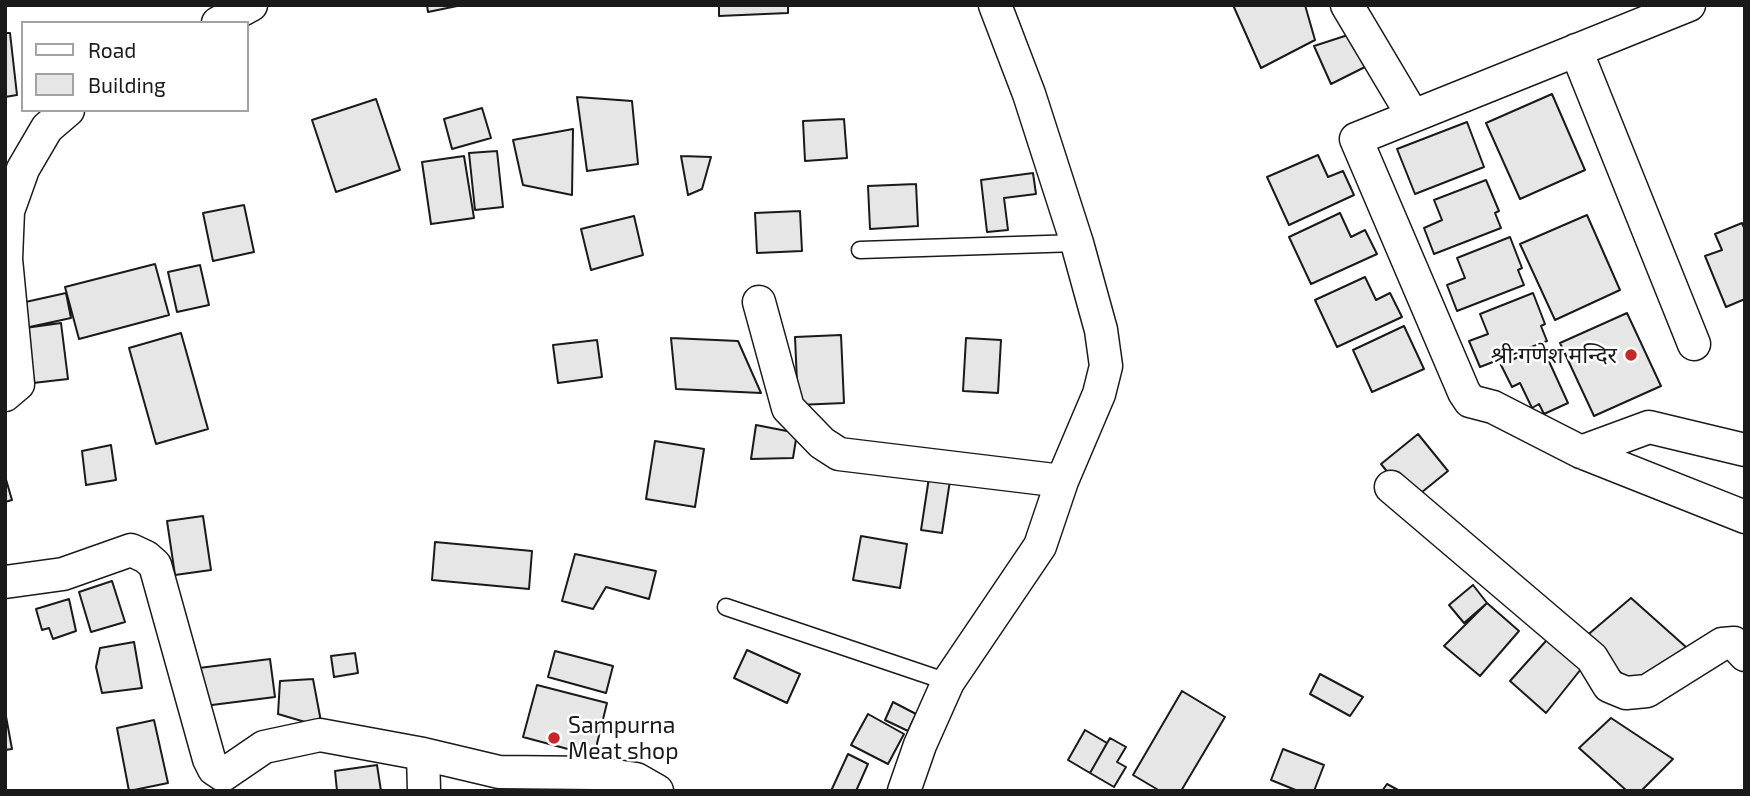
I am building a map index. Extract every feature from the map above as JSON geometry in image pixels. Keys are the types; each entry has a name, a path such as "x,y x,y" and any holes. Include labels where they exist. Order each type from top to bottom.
{"street":[{"path":"222,21 251,5"},
{"path":"904,791 948,682 1040,546 1062,481 1099,394 1106,366 1101,330 1077,243 1029,94 995,5"},
{"path":"1348,5 1413,116"},
{"path":"1688,6 1356,139 1470,401 1493,407 1581,452 1745,517"},
{"path":"1576,50 1694,344"},
{"path":"5,395 18,384 6,259 8,211 23,169 47,128 66,112"},
{"path":"760,302 788,408 822,443 839,454 1062,481"},
{"path":"1581,452 1649,426 1745,450"},
{"path":"1391,487 1592,657 1609,685 1626,693 1647,691 1722,644 1734,643 1745,655"},
{"path":"5,582 63,573 131,550 146,557 155,565 209,759 214,769 223,775 264,747 320,735 423,754 499,772 595,772 636,779 657,791"},
{"path":"423,754 424,791"}],"lane":[{"path":"860,250 1077,243"},
{"path":"726,607 948,682"}],"building":[{"path":"427,5 462,5 428,12"},
{"path":"719,5 788,5 788,13 719,16"},
{"path":"1233,5 1305,5 1315,40 1261,68"},
{"path":"5,33 10,33 17,95 5,97"},
{"path":"1351,34 1365,67 1331,84 1314,46"},
{"path":"1552,94 1585,170 1520,199 1486,123"},
{"path":"577,97 632,101 638,164 587,171"},
{"path":"376,99 400,170 336,192 312,120"},
{"path":"482,108 491,138 452,149 444,119"},
{"path":"844,119 847,158 805,161 803,121"},
{"path":"1467,122 1484,167 1415,194 1397,149"},
{"path":"573,129 572,195 523,185 513,140"},
{"path":"497,151 503,207 475,210 469,153"},
{"path":"1318,155 1328,177 1343,171 1354,195 1289,225 1267,177"},
{"path":"464,156 474,218 431,224 422,162"},
{"path":"681,156 711,157 702,189 688,195"},
{"path":"1033,173 1036,194 1004,198 1008,230 987,232 981,180"},
{"path":"1486,180 1499,211 1495,213 1501,228 1434,254 1424,228 1442,220 1434,200"},
{"path":"916,184 918,226 870,229 868,186"},
{"path":"244,205 254,252 213,261 203,213"},
{"path":"800,211 802,251 757,253 755,213"},
{"path":"1340,213 1351,237 1365,230 1377,254 1311,284 1289,237"},
{"path":"1587,215 1620,290 1555,320 1520,244"},
{"path":"634,216 643,255 591,270 581,229"},
{"path":"1742,223 1745,230 1745,299 1726,307 1705,256 1722,250 1715,234"},
{"path":"1510,237 1522,268 1518,270 1524,285 1457,311 1447,285 1465,278 1457,258"},
{"path":"155,264 169,315 79,339 65,287"},
{"path":"200,265 209,305 177,312 168,272"},
{"path":"1365,277 1376,300 1390,293 1402,317 1337,347 1315,300"},
{"path":"66,293 71,318 25,328 21,303"},
{"path":"1533,293 1545,324 1541,326 1547,341 1480,367 1469,341 1488,334 1480,314"},
{"path":"1627,313 1661,386 1594,416 1560,343"},
{"path":"61,323 68,379 33,383 25,328"},
{"path":"1404,326 1424,369 1372,392 1353,350"},
{"path":"181,333 208,429 156,444 129,348"},
{"path":"841,335 844,403 798,405 795,337"},
{"path":"671,338 738,341 761,393 676,389"},
{"path":"966,338 1001,340 998,393 963,391"},
{"path":"597,340 602,377 558,383 553,345"},
{"path":"1542,346 1568,403 1544,414 1539,404 1532,408 1520,383 1512,387 1501,365"},
{"path":"756,425 797,433 793,458 751,459"},
{"path":"1418,434 1448,471 1411,501 1381,464"},
{"path":"655,441 704,449 695,507 646,499"},
{"path":"111,445 116,480 86,485 82,451"},
{"path":"930,471 951,474 942,533 921,530"},
{"path":"5,476 12,500 5,502"},
{"path":"203,516 211,570 175,575 167,521"},
{"path":"861,536 907,544 900,588 853,580"},
{"path":"435,542 532,551 529,589 432,580"},
{"path":"575,554 656,571 649,599 606,587 593,609 562,601"},
{"path":"112,581 125,622 91,632 79,592"},
{"path":"1473,585 1487,603 1464,623 1449,605"},
{"path":"1631,598 1686,647 1639,690 1584,638"},
{"path":"69,599 76,631 53,639 49,628 42,630 36,609"},
{"path":"1487,603 1519,631 1480,676 1444,646"},
{"path":"1554,632 1589,659 1546,713 1510,681"},
{"path":"134,642 142,688 102,693 96,667 100,648"},
{"path":"747,650 800,674 787,703 734,678"},
{"path":"555,651 613,666 606,693 548,677"},
{"path":"355,653 358,673 334,677 331,656"},
{"path":"270,659 275,697 204,706 199,668"},
{"path":"1320,674 1363,697 1350,716 1310,694"},
{"path":"313,679 322,727 278,714 280,681"},
{"path":"537,685 607,703 594,756 523,737"},
{"path":"1182,691 1225,717 1181,791 1160,791 1133,775"},
{"path":"893,702 916,714 908,731 885,720"},
{"path":"5,711 12,749 5,750"},
{"path":"868,714 904,734 888,764 851,745"},
{"path":"1611,718 1673,759 1641,791 1627,791 1579,748"},
{"path":"154,720 168,783 129,791 117,728"},
{"path":"1085,730 1107,743 1090,773 1068,760"},
{"path":"1110,738 1126,747 1117,762 1126,767 1114,787 1090,773"},
{"path":"1283,749 1324,765 1314,791 1298,791 1271,780"},
{"path":"848,754 868,764 856,791 831,791"},
{"path":"377,765 381,791 337,791 335,771"},
{"path":"1387,784 1400,791 1382,791"}],"place":[{"name":"श्री गणेश मन्दिर","path":"1631,355"},
{"name":"Sampurna Meat shop","path":"554,738"}]}
